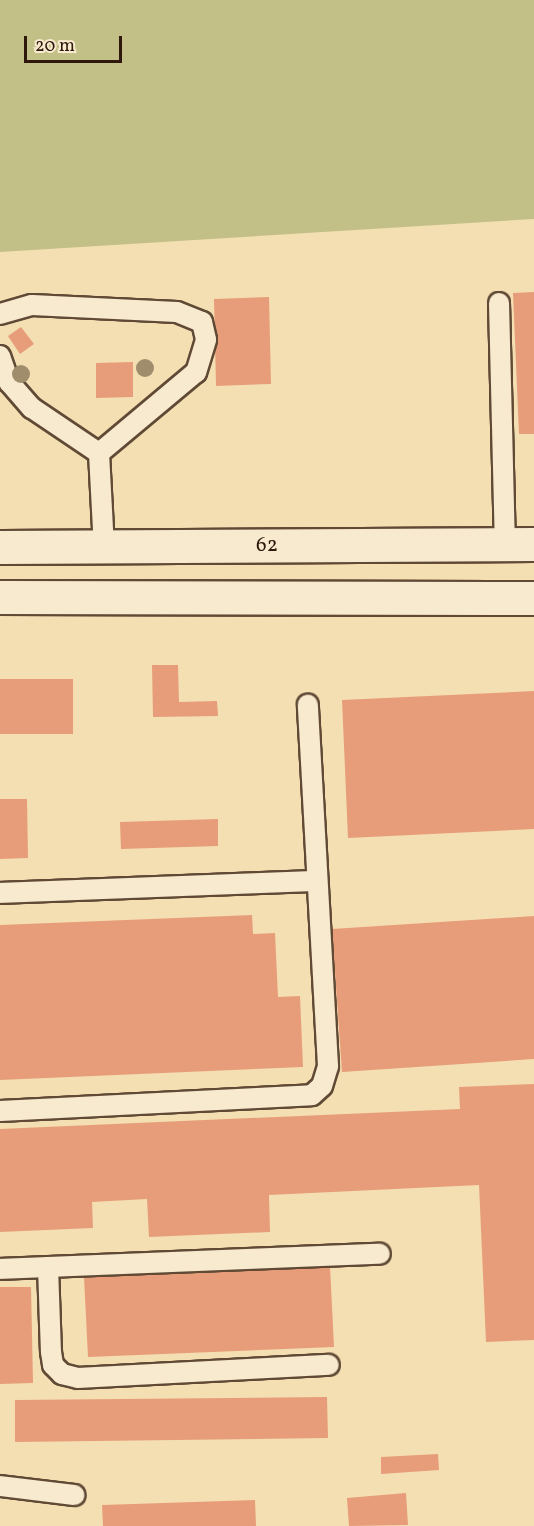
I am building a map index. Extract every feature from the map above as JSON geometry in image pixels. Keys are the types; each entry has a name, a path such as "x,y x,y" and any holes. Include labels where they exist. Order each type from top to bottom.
{"street":[{"name":"62","path":"0,547 520,544"},
{"path":"0,597 534,598"}],"lane":[{"path":"499,303 520,544"},
{"path":"0,314 32,305 177,312 202,322 206,340 196,372 99,453"},
{"path":"0,356 9,382 32,408 99,453"},
{"path":"99,453 104,547"},
{"path":"0,1111 312,1095 322,1086 328,1066 308,705"},
{"path":"0,893 317,881"},
{"path":"0,1269 380,1254"},
{"path":"48,1267 51,1352 53,1365 62,1374 78,1378 329,1365"},
{"path":"0,1486 37,1494 74,1495"}],"shaded area":[{"path":"0,0 534,0 534,219 0,252"}],"building":[{"path":"534,292 534,434 519,434 513,293"},
{"path":"269,297 271,384 216,386 214,299"},
{"path":"21,327 34,344 20,354 8,336"},
{"path":"133,362 133,397 96,398 96,363"},
{"path":"152,665 178,665 179,702 217,701 218,716 153,717"},
{"path":"0,679 73,679 73,734 0,734"},
{"path":"534,691 534,829 348,838 342,700"},
{"path":"0,799 27,799 28,858 0,859"},
{"path":"218,819 218,846 121,849 120,822"},
{"path":"252,915 253,934 275,933 278,997 300,996 303,1067 0,1080 0,925"},
{"path":"534,916 534,1059 342,1072 332,929"},
{"path":"534,1084 534,1340 486,1342 479,1185 269,1195 270,1232 149,1237 147,1199 92,1202 93,1228 0,1232 0,1129 460,1109 459,1087"},
{"path":"330,1266 334,1347 88,1357 84,1277"},
{"path":"0,1287 31,1287 33,1383 0,1384"},
{"path":"327,1397 328,1438 15,1442 15,1400"},
{"path":"438,1454 439,1470 381,1474 381,1457"},
{"path":"406,1493 408,1525 349,1526 347,1498"},
{"path":"255,1500 256,1526 103,1526 102,1505"}]}
